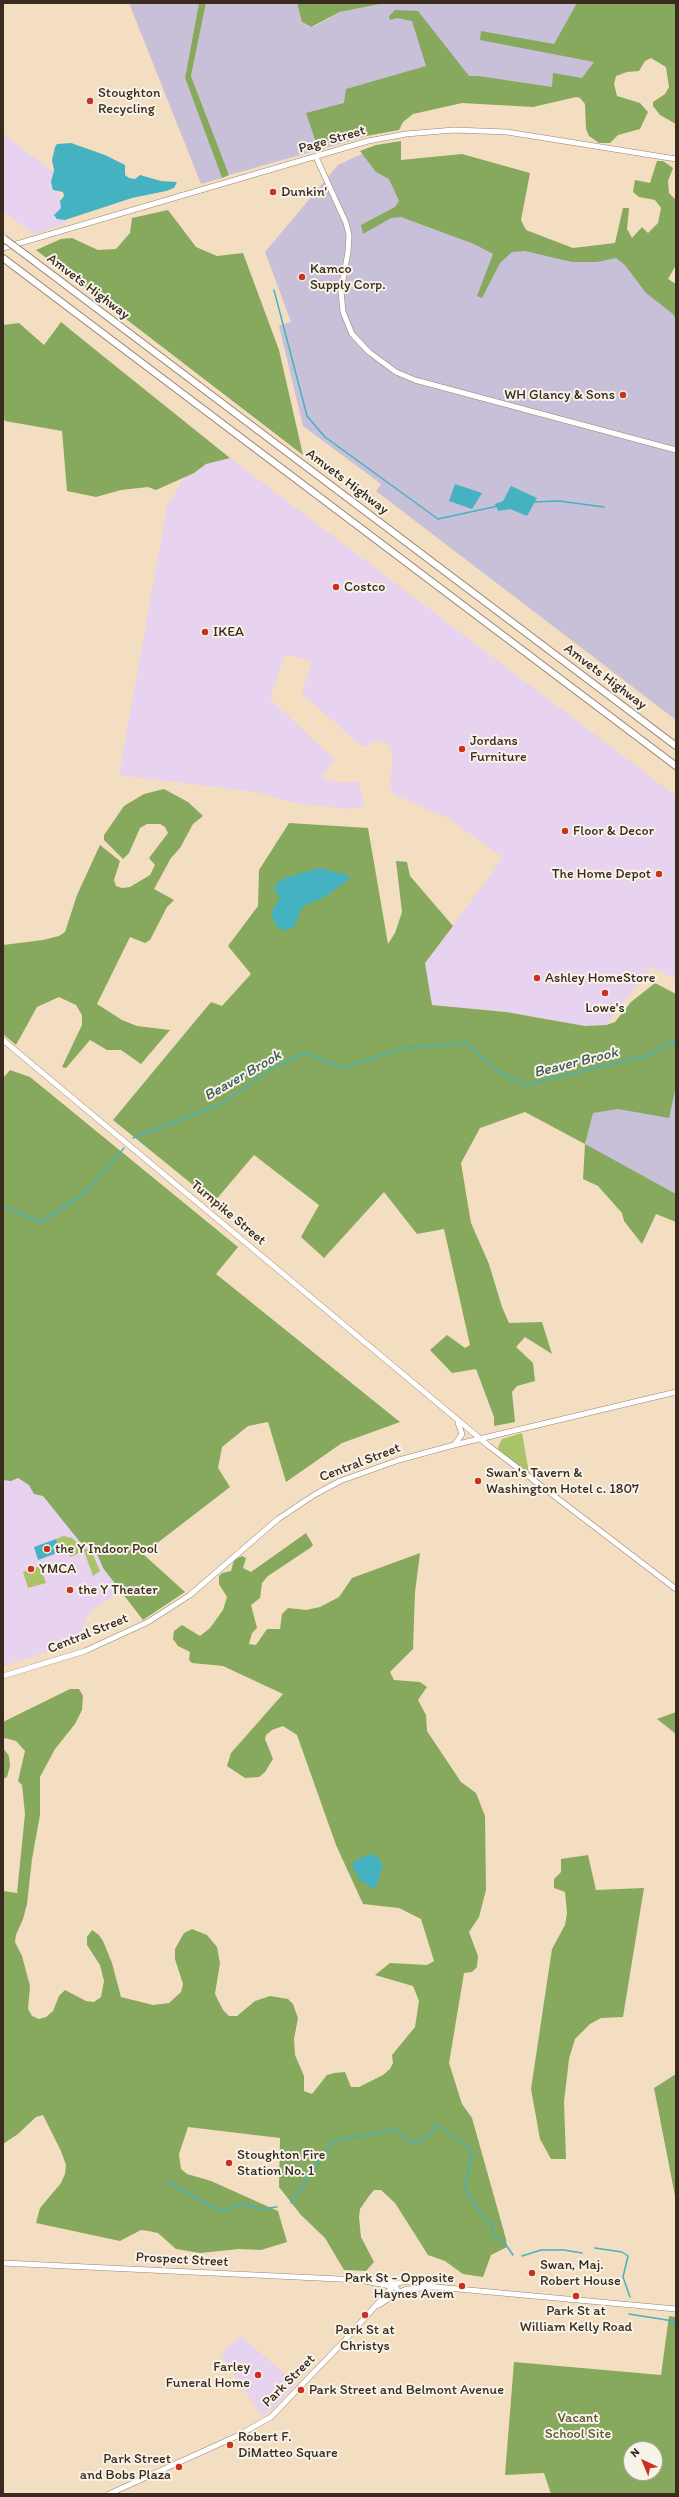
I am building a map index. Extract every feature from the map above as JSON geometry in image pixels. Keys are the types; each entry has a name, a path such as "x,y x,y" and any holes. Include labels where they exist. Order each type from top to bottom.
{"highway":[{"name":"Amvets Highway","path":"3,238 676,746"},
{"name":"Amvets Highway","path":"5,260 676,766"}],"main road":[{"name":"Page Street","path":"3,248 316,157 396,136 466,130 520,134 676,159"},
{"path":"316,157 346,223 349,235 348,252 341,291 343,312 352,334 366,350 396,372 414,380 676,450"},
{"name":"Turnpike Street","path":"3,1040 481,1439 676,1589"},
{"name":"Central Street","path":"3,1676 85,1651 148,1622 190,1594 278,1518 326,1488 377,1467 454,1445 676,1392"},
{"name":"Turnpike Street","path":"439,1404 460,1425 461,1437 454,1445"},
{"path":"3,1679 11,1674"},
{"name":"Prospect Street","path":"3,2263 360,2280 392,2285"},
{"name":"Prospect Street","path":"360,2280 381,2278 390,2280 392,2285"},
{"name":"Park Street","path":"109,2494 237,2436 271,2417 365,2318 392,2285 419,2282 436,2287"},
{"name":"Prospect Street","path":"376,2283 385,2290"},
{"path":"392,2285 399,2292"},
{"name":"Park Street","path":"365,2318 399,2292 414,2288 436,2287 676,2309"},
{"name":"Park Street","path":"383,2297 385,2290"}],"shaded area":[{"path":"129,3 199,3 185,78 222,178 201,184"},
{"path":"206,3 297,3 302,22 309,27 315,26 341,12 385,3 589,3 609,37 600,86 560,93 350,100 361,138 229,175 191,76"},
{"path":"3,134 52,171 67,223 34,234 3,211"},
{"path":"370,150 410,187 572,251 617,243 676,304 676,720 376,491 381,484 303,426 279,326 291,322 265,252 338,165"},
{"path":"230,458 676,796 676,979 651,967 606,1025 585,1026 506,1012 432,1005 425,963 503,858 450,819 393,794 390,784 393,754 389,745 377,740 365,747 352,740 351,737 302,693 312,661 285,654 270,699 334,759 321,779 348,783 359,781 364,806 349,809 295,803 256,792 119,775 167,507 186,475 212,461"},
{"path":"676,1074 676,1194 585,1145 592,1113"},
{"path":"18,1478 27,1483 34,1491 43,1496 83,1544 95,1549 103,1568 122,1590 91,1610 77,1642 3,1666 3,1480"},
{"path":"241,2336 296,2384 275,2407 262,2417 221,2353"}],"green space":[{"path":"199,3 206,3 191,76 229,175 222,178 185,78"},
{"path":"297,3 385,3 340,12 311,27 302,22"},
{"path":"577,3 676,3 676,124 660,115 653,106 653,102 665,94 669,87 666,67 651,58 645,61 639,71 627,72 616,76 614,84 617,96 640,103 648,112 640,129 618,135 610,143 599,143 589,136 586,129 585,104 580,98 576,97 533,107 462,103 413,114 403,122 399,130 317,145 306,113 344,103 346,89 426,66 412,21 397,18 390,20 389,16 395,10 418,11 469,76 552,87 553,73 582,78 594,62 480,40 481,31 554,44"},
{"path":"401,141 401,160 462,154 530,173 521,220 526,230 573,248 615,243 623,208 629,208 627,229 632,238 642,227 648,233 658,223 661,208 655,200 639,197 633,192 635,180 650,183 657,161 663,161 673,168 668,181 669,193 676,200 676,265 668,279 676,284 676,319 673,314 646,293 625,265 616,258 597,262 572,262 525,251 512,252 500,263 482,298 477,296 493,254 474,244 401,217 391,218 363,234 361,225 395,207 399,201 389,179 376,172 360,151 376,145"},
{"path":"168,210 196,247 217,256 243,253 279,350 303,455 36,250 61,239 72,238 98,250 116,249 130,233 132,218"},
{"path":"61,322 230,458 206,464 194,473 156,490 148,487 121,490 96,497 67,491 62,431 5,421 3,417 3,325 19,323 44,345"},
{"path":"164,789 188,802 203,816 193,824 180,848 171,858 154,889 174,900 167,907 150,940 145,943 130,937 97,1004 122,1020 137,1026 170,1030 141,1064 121,1050 107,1050 90,1040 66,1068 62,1067 82,1025 82,1015 76,1005 59,997 37,1007 16,1045 3,1034 3,945 43,940 59,936 65,932 77,895 100,845 120,861 114,880 116,886 122,888 130,887 150,875 155,865 149,858 168,833 165,827 160,824 147,824 140,828 129,853 123,859 104,840 104,835 124,806 144,794"},
{"path":"289,823 368,828 388,944 395,933 402,912 396,861 407,862 410,876 453,926 425,963 432,1005 506,1012 585,1026 606,1025 615,1022 631,1002 655,983 676,994 676,1086 669,1118 618,1109 593,1113 585,1144 525,1112 480,1128 461,1163 471,1223 489,1264 502,1307 509,1323 542,1322 552,1354 525,1337 516,1347 533,1363 535,1381 517,1386 512,1392 515,1422 494,1426 494,1417 476,1369 452,1373 430,1350 447,1335 465,1348 470,1345 444,1229 417,1234 384,1192 324,1258 301,1237 319,1205 254,1155 214,1202 113,1120 211,1002 222,1006 251,974 228,946 258,906 259,870"},
{"path":"10,1070 30,1077 238,1247 216,1274 400,1422 342,1443 286,1482 268,1422 248,1426 222,1447 218,1468 230,1487 143,1554 185,1592 143,1620 103,1568 95,1549 80,1542 43,1496 34,1494 29,1485 18,1478 11,1481 3,1480 3,1078"},
{"path":"585,1144 676,1194 676,1222 656,1214 642,1244 624,1221 622,1213 598,1186 583,1179"},
{"path":"522,1433 529,1473 499,1451 498,1447 502,1439"},
{"path":"306,1533 313,1545 268,1576 262,1583 260,1598 251,1605 257,1628 252,1633 249,1644 256,1645 267,1629 280,1629 282,1614 288,1608 306,1610 320,1607 339,1597 352,1578 420,1553 415,1592 413,1649 390,1672 394,1680 420,1682 427,1687 418,1700 426,1715 427,1731 461,1782 476,1793 485,1816 486,1890 479,1917 469,1932 478,1956 477,1967 472,1972 464,1973 449,2063 462,2104 472,2118 506,2239 507,2247 491,2255 483,2277 463,2274 445,2261 428,2255 395,2203 381,2190 374,2190 369,2196 360,2209 359,2217 361,2237 374,2262 366,2271 344,2270 325,2238 301,2215 279,2187 280,2138 188,2127 179,2154 181,2169 187,2174 211,2181 278,2211 287,2242 261,2250 239,2249 200,2253 176,2249 158,2233 149,2231 141,2230 120,2241 36,2223 40,2208 61,2183 65,2174 66,2165 61,2151 43,2115 36,2117 18,2134 3,2144 3,1891 17,1893 25,1814 22,1785 18,1781 25,1751 16,1741 5,1738 3,1741 3,1722 70,1689 79,1689 83,1696 82,1710 75,1724 55,1749 40,1777 40,1815 32,1859 27,1904 15,1942 22,1956 30,1986 28,2009 32,2016 39,2019 46,2017 53,2011 59,1996 65,1990 86,2001 94,2002 101,1997 104,1981 100,1965 87,1945 87,1937 92,1930 99,1935 103,1941 112,1963 121,1997 153,2005 169,2003 181,1992 183,1984 175,1959 175,1949 184,1933 192,1929 207,1935 217,1947 220,1963 215,1994 223,2010 229,2016 237,2016 255,2001 270,1996 288,1999 293,2004 298,2018 294,2039 295,2055 304,2076 304,2091 312,2094 327,2075 334,2073 345,2072 351,2087 359,2087 383,2075 390,2069 393,2063 392,2055 415,2027 419,2001 413,1986 375,1975 390,1963 427,1965 434,1961 421,1919 399,1908 363,1904 336,1845 297,1735 283,1726 272,1730 266,1735 265,1739 273,1759 265,1772 259,1777 245,1778 227,1766 231,1753 283,1694 223,1666 192,1663 189,1660 190,1652 178,1646 173,1639 174,1631 182,1625 200,1636 210,1628 223,1610 227,1597 219,1584 219,1576 222,1573 231,1571 234,1560 242,1556 246,1558 243,1568 251,1572"},
{"path":"63,1536 72,1538 83,1548 91,1550 100,1571 93,1576 84,1551 70,1557 68,1549 60,1552 56,1539"},
{"path":"40,1566 46,1583 28,1588 23,1572"},
{"path":"676,1712 676,1734 657,1719"},
{"path":"3,1748 9,1756 10,1766 7,1777 3,1779"},
{"path":"588,1855 596,1890 644,1888 623,2017 601,2018 590,2024 575,2039 569,2059 564,2102 566,2159 551,2159 540,2139 531,2089 552,1949 565,1925 567,1913 565,1892 554,1888 554,1879 561,1872 561,1859"},
{"path":"676,2074 676,2201 654,2088"},
{"name":"Vacant School Site","path":"669,2316 676,2317 676,2494 551,2494 544,2473 505,2475 514,2362 661,2375"}],"water":[{"path":"71,143 105,155 125,165 125,175 129,178 135,179 140,175 161,181 177,182 174,188 166,191 132,198 65,220 57,219 54,215 61,208 60,201 64,196 63,192 53,190 51,182 54,170 52,160 57,144"},
{"path":"455,484 482,493 472,509 449,501"},
{"path":"511,486 537,498 527,516 510,509 498,511 495,504 503,501"},
{"path":"320,868 347,875 350,879 323,898 303,906 294,927 285,931 276,926 271,914 280,897 274,890 277,883 284,878"},
{"name":"the Y Indoor Pool","path":"56,1539 60,1552 38,1560 34,1547"},
{"path":"369,1854 376,1856 383,1865 377,1885 374,1889 361,1881 352,1866 355,1861"}],"waterway":[{"path":"274,290 307,416 325,437 438,519 498,506"},
{"path":"533,502 559,501 604,507"},
{"name":"Beaver Brook","path":"133,1138 223,1103 271,1069 306,1053 342,1068 408,1047 466,1043 498,1071 525,1085 646,1056 676,1040"},
{"name":"Beaver Brook","path":"3,1206 41,1222 85,1193 124,1148"},
{"path":"291,2203 333,2141 396,2130 412,2143 425,2139 437,2125 472,2150 465,2189 472,2202 493,2227 492,2234 504,2242 513,2255"},
{"path":"166,2181 220,2211 245,2204 260,2209 277,2207"},
{"path":"595,2248 622,2252 628,2256 623,2277 630,2297"},
{"path":"522,2256 541,2250 564,2250 582,2253"},
{"path":"629,2314 673,2321 676,2325"}],"place":[{"name":"Stoughton Recycling","path":"90,101"},
{"name":"Dunkin'","path":"273,192"},
{"name":"Kamco Supply Corp.","path":"302,277"},
{"name":"WH Glancy & Sons","path":"623,395"},
{"name":"Costco","path":"336,587"},
{"name":"IKEA","path":"205,632"},
{"name":"Jordans Furniture","path":"462,749"},
{"name":"Floor & Decor","path":"565,831"},
{"name":"The Home Depot","path":"659,874"},
{"name":"Ashley HomeStore","path":"537,978"},
{"name":"Lowe's","path":"605,993"},
{"name":"Swan's Tavern & Washington Hotel c. 1807","path":"478,1481"},
{"name":"the Y Indoor Pool","path":"47,1549"},
{"name":"YMCA","path":"31,1569"},
{"name":"the Y Theater","path":"70,1590"},
{"name":"Stoughton Fire Station No. 1","path":"229,2163"},
{"name":"Swan, Maj. Robert House","path":"532,2273"},
{"name":"Park St - Opposite Haynes Avem","path":"462,2286"},
{"name":"Park St at William Kelly Road","path":"576,2296"},
{"name":"Park St at Christys","path":"365,2315"},
{"name":"Farley Funeral Home","path":"258,2375"},
{"name":"Park Street and Belmont Avenue","path":"301,2390"},
{"name":"Robert F. DiMatteo Square","path":"230,2445"},
{"name":"Park Street and Bobs Plaza","path":"179,2467"}]}
